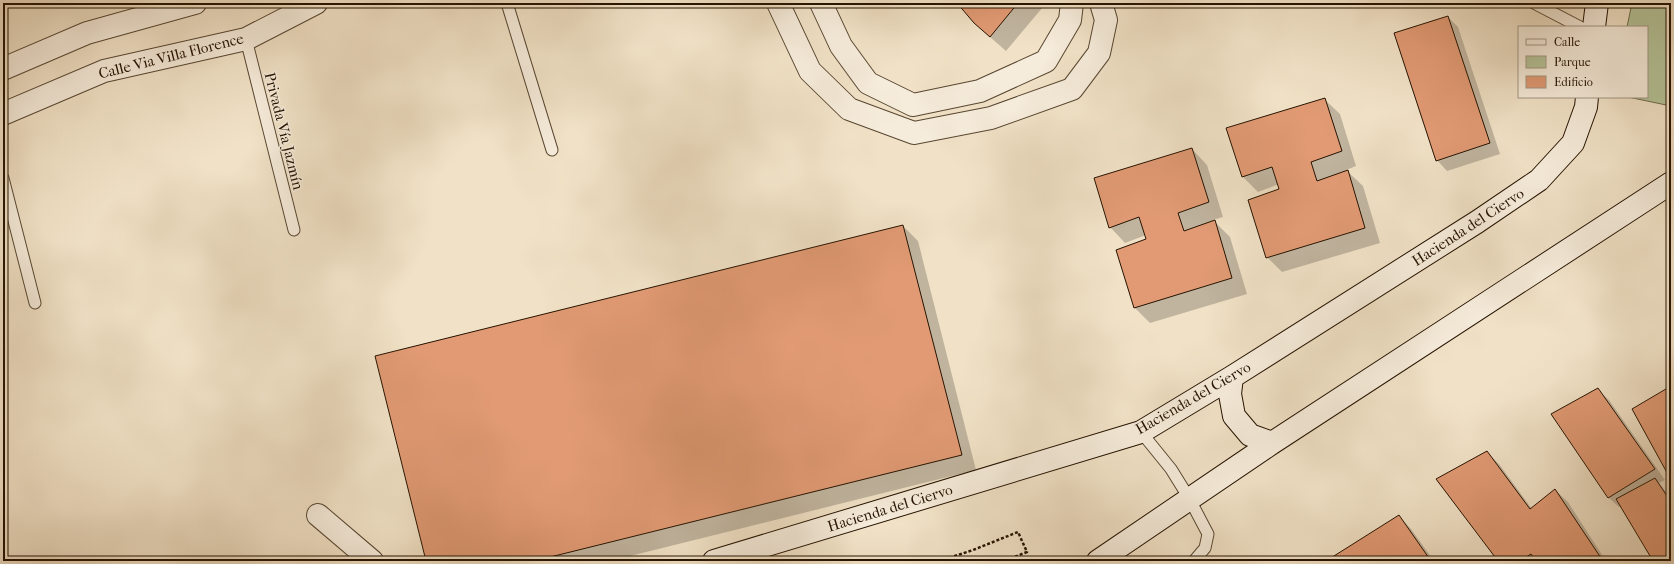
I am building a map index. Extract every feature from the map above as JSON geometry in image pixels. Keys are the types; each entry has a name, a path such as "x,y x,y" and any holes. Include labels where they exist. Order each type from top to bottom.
{"street":[{"path":"3,69 87,33 195,3"},
{"name":"Calle Via Villa Florence","path":"3,114 104,71 246,39 316,3"},
{"path":"778,3 810,71 849,109 914,133 991,118 1072,89 1099,53 1106,20 1101,3"},
{"path":"821,3 841,46 868,83 913,105 980,91 1046,61 1070,20 1072,3"},
{"path":"1594,26 1597,3"},
{"name":"Hacienda del Ciervo","path":"714,561 1141,432 1232,377 1477,222 1539,180 1573,143 1586,107 1587,98"},
{"path":"1098,561 1272,443 1671,183"},
{"path":"1232,377 1230,394 1234,416 1250,435 1272,443"},
{"path":"318,515 372,561"}],"lane":[{"path":"507,3 552,150"},
{"path":"1534,3 1578,26"},
{"name":"Privada Vía Jazmín","path":"246,39 294,230"},
{"path":"3,178 35,303"},
{"path":"1141,432 1171,469 1189,498 1208,534 1205,548 1194,561"}],"path":[{"path":"940,561 979,548 1018,532 1027,552 1004,561"}],"green space":[{"path":"1632,3 1671,3 1671,106 1633,98 1648,98 1648,26 1627,26"}],"building":[{"path":"957,3 1018,3 990,37 974,23"},
{"path":"1448,16 1490,143 1436,161 1394,33"},
{"path":"1325,98 1342,151 1311,162 1317,181 1348,170 1365,228 1266,258 1248,200 1279,189 1272,167 1242,177 1226,128"},
{"path":"1192,148 1209,202 1178,213 1184,231 1215,220 1232,278 1134,308 1116,250 1146,239 1139,217 1109,228 1094,178"},
{"path":"903,225 962,455 534,561 426,561 375,356"},
{"path":"1671,386 1671,480 1632,409"},
{"path":"1598,388 1655,469 1608,498 1551,414"},
{"path":"1487,451 1530,509 1555,489 1603,561 1536,561 1531,554 1520,561 1498,561 1436,479"},
{"path":"1655,478 1671,502 1671,560 1669,561 1653,561 1616,499"},
{"path":"1399,515 1431,561 1326,561"}]}
